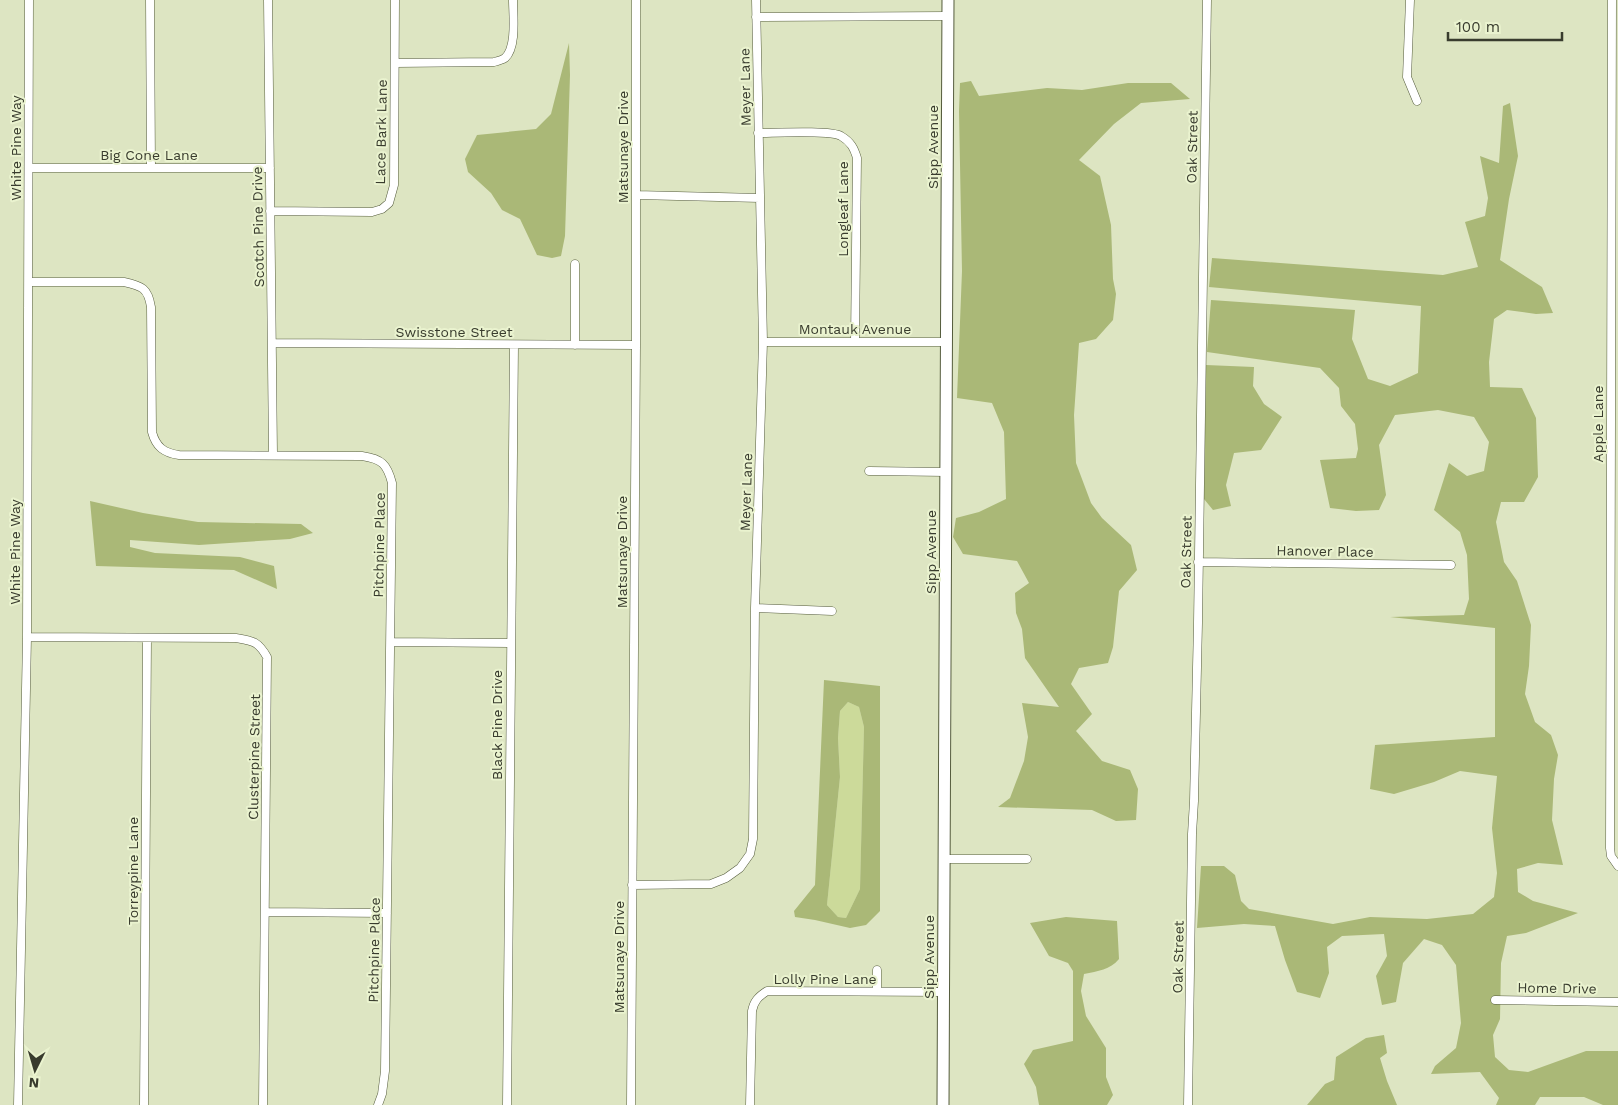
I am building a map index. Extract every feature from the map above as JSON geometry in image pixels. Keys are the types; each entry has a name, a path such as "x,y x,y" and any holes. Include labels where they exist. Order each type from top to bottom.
{"street":[{"name":"White Pine Way","path":"18,1105 27,637 29,0"},
{"path":"150,0 151,167"},
{"name":"Scotch Pine Drive","path":"268,0 273,454"},
{"name":"Lace Bark Lane","path":"270,211 372,212 382,209 389,203 394,186 395,0"},
{"path":"395,63 494,62 504,59 510,52 512,44 513,0"},
{"name":"Matsunaye Drive","path":"630,1105 636,345 636,0"},
{"name":"Meyer Lane","path":"632,885 711,884 726,878 740,868 750,854 753,839 755,608 764,342 756,0"},
{"name":"Sipp Avenue","path":"943,1105 948,0"},
{"name":"Oak Street","path":"1188,1105 1207,0"},
{"path":"1410,0 1408,77 1417,101"},
{"name":"Apple Lane","path":"1612,0 1610,848 1611,856 1618,866"},
{"path":"756,17 948,16"},
{"name":"Longleaf Lane","path":"758,133 825,133 840,136 854,146 857,158 856,341"},
{"name":"Big Cone Lane","path":"29,168 270,168"},
{"path":"636,195 760,198"},
{"path":"574,345 575,264"},
{"name":"Pitchpine Place","path":"28,282 124,282 136,284 150,296 152,432 154,441 161,449 168,453 179,455 273,454 362,456 374,458 383,463 389,472 392,483 391,642 385,1071 378,1105"},
{"name":"Montauk Avenue","path":"764,342 947,342"},
{"name":"Swisstone Street","path":"272,343 636,345"},
{"name":"Black Pine Drive","path":"507,1105 514,345"},
{"path":"869,471 946,472"},
{"name":"Hanover Place","path":"1198,562 1451,566"},
{"path":"755,608 832,611"},
{"name":"Clusterpine Street","path":"27,637 236,638 253,641 261,646 267,657 262,1105"},
{"name":"Torreypine Lane","path":"144,1105 148,638"},
{"path":"391,642 510,643"},
{"path":"944,859 1027,859"},
{"path":"265,912 387,914"},
{"path":"877,970 877,991"},
{"name":"Lolly Pine Lane","path":"750,1105 752,1011 758,997 767,991 944,992"},
{"name":"Home Drive","path":"1496,1000 1618,1002"}],"green space":[{"path":"569,43 570,75 565,236 561,256 552,258 537,255 520,219 502,210 491,193 468,172 465,159 477,135 536,129 551,114"},
{"path":"971,81 979,96 1047,88 1082,90 1128,83 1171,83 1190,99 1141,103 1114,124 1079,160 1100,176 1111,225 1113,279 1116,294 1113,320 1096,339 1079,343 1074,415 1076,463 1091,503 1102,518 1131,545 1137,570 1119,591 1113,647 1108,663 1079,668 1071,684 1092,714 1076,731 1102,761 1130,770 1138,789 1136,820 1116,821 1092,810 998,807 1010,798 1024,761 1028,737 1022,703 1059,707 1025,658 1022,629 1016,613 1015,593 1029,583 1017,561 963,554 953,537 956,518 979,512 1006,499 1004,432 992,403 957,398 962,271 960,83"},
{"path":"1510,103 1518,156 1509,199 1500,260 1542,287 1553,313 1536,314 1507,310 1494,319 1489,362 1490,387 1522,388 1536,418 1538,477 1524,502 1501,502 1496,522 1504,562 1517,581 1531,625 1529,666 1525,694 1535,722 1551,735 1558,755 1554,779 1552,820 1563,865 1538,863 1517,869 1518,892 1533,901 1578,913 1526,933 1507,936 1501,963 1500,1019 1493,1035 1495,1057 1509,1070 1528,1072 1586,1051 1618,1051 1618,1105 1603,1105 1584,1097 1540,1097 1535,1105 1496,1105 1499,1098 1480,1072 1431,1074 1435,1066 1456,1048 1461,1023 1456,965 1442,945 1424,939 1403,963 1396,1002 1382,1005 1376,976 1387,956 1384,934 1342,936 1327,947 1329,973 1320,998 1297,992 1275,926 1244,924 1197,928 1201,866 1224,866 1235,875 1241,901 1249,909 1333,924 1370,917 1427,919 1473,914 1494,897 1497,873 1492,828 1497,776 1460,771 1434,782 1394,794 1370,789 1375,745 1495,737 1495,628 1390,617 1464,615 1469,599 1467,555 1460,532 1434,510 1449,463 1467,476 1484,471 1489,442 1474,417 1438,410 1395,415 1379,445 1386,495 1379,510 1356,511 1330,508 1320,460 1356,458 1358,449 1355,424 1341,406 1339,388 1320,368 1207,352 1211,300 1355,310 1352,339 1368,379 1390,386 1418,373 1421,306 1209,287 1212,258 1443,275 1478,267 1465,222 1485,216 1488,198 1480,156 1499,163 1503,106"},
{"path":"1206,365 1254,367 1253,386 1264,404 1282,417 1261,450 1234,453 1226,485 1231,506 1213,510 1204,499"},
{"path":"90,501 143,513 198,522 301,524 313,533 290,539 199,545 130,540 130,547 155,553 240,557 274,566 277,589 234,570 96,566"},
{"path":"824,680 880,686 880,911 866,925 850,928 795,917 794,911 815,885","holes":["848,702 859,707 864,727 860,889 846,918 838,917 827,905 840,777 838,738 840,711"]},
{"path":"848,702 859,707 864,727 860,889 846,918 838,917 827,905 840,777 838,738 840,711"},
{"path":"1066,917 1117,921 1119,959 1108,968 1084,974 1081,991 1086,1016 1106,1048 1106,1077 1113,1095 1107,1105 1039,1105 1036,1087 1024,1064 1033,1050 1073,1041 1073,971 1068,963 1049,956 1030,923"},
{"path":"1384,1035 1387,1053 1380,1058 1397,1105 1307,1105 1325,1084 1334,1080 1336,1057 1366,1038"}]}
